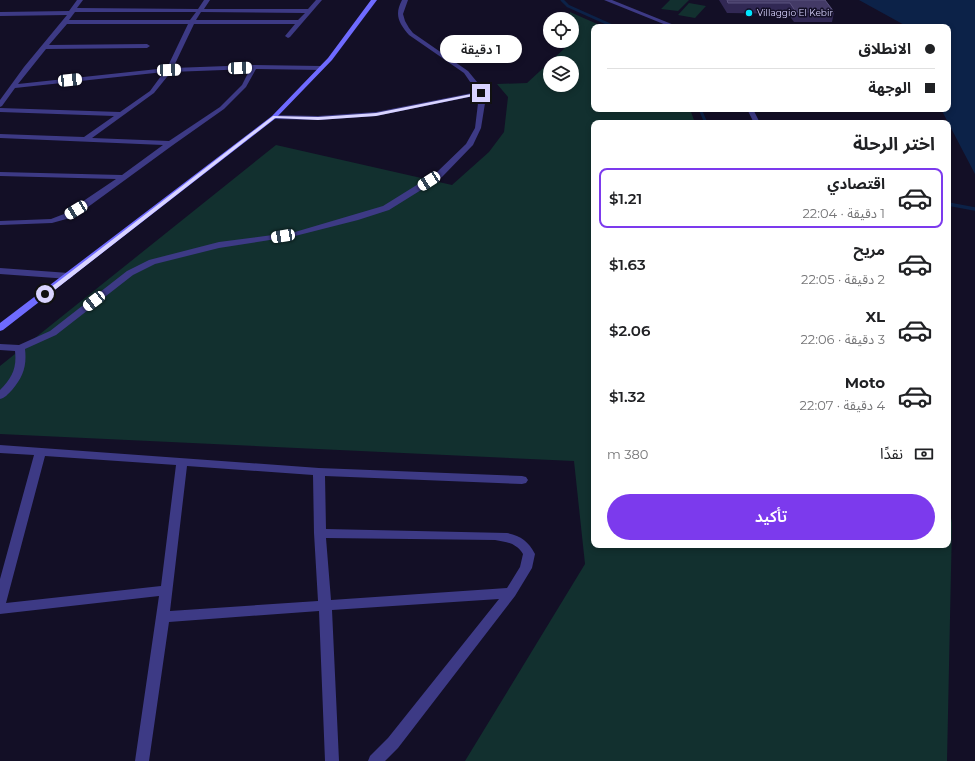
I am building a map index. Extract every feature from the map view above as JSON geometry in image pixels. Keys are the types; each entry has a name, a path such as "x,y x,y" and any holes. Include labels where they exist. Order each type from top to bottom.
{"main road":[{"path":"0,328 274,117 321,68 374,0"}],"street":[{"path":"0,105 43,47 65,22 80,0"},
{"path":"86,139 152,92 169,70 192,22 207,0"},
{"path":"288,36 319,0"},
{"path":"0,347 20,348 53,333 130,273 152,262 184,252 219,245 295,234 328,226 386,208 439,175 469,145 478,128 483,97 479,88 466,72 410,34 400,17 400,8 405,0"},
{"path":"607,0 668,24"},
{"path":"0,14 72,11 309,10"},
{"path":"65,22 300,22"},
{"path":"43,47 147,46"},
{"path":"0,223 45,222 63,218 86,205 170,142 208,118 233,97 250,77 254,67"},
{"path":"0,92 12,88 169,70 254,67 321,68"},
{"path":"274,117 318,118 376,114 481,93"},
{"path":"0,110 121,114"},
{"path":"0,136 170,142"},
{"path":"0,174 122,177"},
{"path":"0,272 69,276"},
{"path":"0,396 15,381 22,362 20,348"},
{"path":"0,449 319,472 522,480"},
{"path":"0,602 41,451"},
{"path":"142,761 163,617 182,462"},
{"path":"319,472 320,534 325,605 332,761"},
{"path":"320,534 495,536 513,538 523,544 529,554 526,568 511,593 393,743 375,761"},
{"path":"0,609 166,590"},
{"path":"163,617 511,593"}],"green space":[{"path":"670,0 689,0 678,11 661,9"},
{"path":"689,3 706,6 695,18 678,15"},
{"path":"579,16 597,24 591,24 591,112 691,112 694,120 591,120 591,548 951,548 951,518 952,523 947,761 465,761 585,564 574,461 0,434 0,366 276,145 452,185 489,152 504,132 508,97 497,84 527,83 543,68 543,92 579,92 579,56 556,56 565,48 579,48"}],"water":[{"path":"859,0 975,0 975,174 951,128 951,120 947,120 943,112 951,112 951,24 903,24"}],"building":[{"path":"727,0 825,0 834,12 796,12 790,3 728,3"}],"waterway":[{"path":"562,0 568,6 608,24"},
{"path":"701,112 705,120"},
{"path":"951,205 975,209"}],"place":[{"name":"Villaggio El Kebir","path":"749,13"}],"route":[{"path":"45,294 274,117 318,118 376,114 408,109 481,93"}]}
